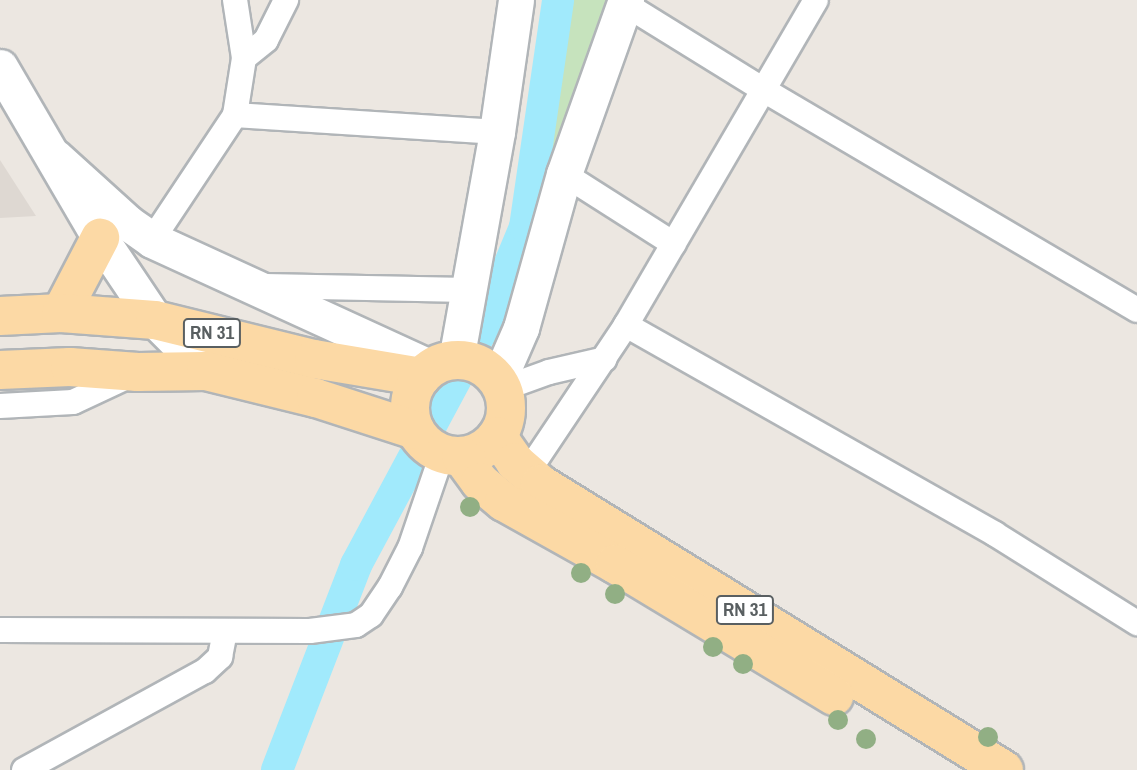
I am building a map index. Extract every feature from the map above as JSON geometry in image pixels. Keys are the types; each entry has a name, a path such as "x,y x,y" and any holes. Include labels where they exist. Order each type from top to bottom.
{"main road":[{"path":"55,157 128,223 152,240 436,368 472,362 487,369 500,385 506,406 504,422 497,436 481,451 439,447 410,412 412,393 436,368 469,290 497,132 516,0"},
{"path":"500,385 521,328 564,174 625,2"},
{"path":"0,67 100,238 155,320 206,372"},
{"path":"61,313 100,238"},
{"name":"RN 31","path":"0,316 61,313 155,320 314,359 436,368"},
{"name":"RN 31","path":"0,370 70,367 138,372 206,372 316,398 439,447 504,502 615,565 956,770"},
{"name":"RN 31","path":"497,436 527,473 1004,770"}],"street":[{"path":"152,240 235,115 244,58 235,0"},
{"path":"244,58 266,40 286,0"},
{"path":"527,473 626,325 816,0"},
{"path":"625,2 762,89 1137,310"},
{"path":"235,115 497,132"},
{"path":"564,174 674,244"},
{"path":"248,285 469,290"},
{"path":"626,325 995,534 1137,623"},
{"path":"500,385 605,359"},
{"path":"0,405 73,402 138,372"},
{"path":"0,629 310,631 356,625 370,614 390,587 410,548 439,447"},
{"path":"24,770 205,671 220,657 225,631"}],"shaded area":[{"path":"0,160 36,216 0,218"}],"green space":[{"path":"548,0 616,0 513,341 492,344 475,327 513,223"}],"waterway":[{"path":"277,770 356,565 484,326 525,227 558,0"}]}
